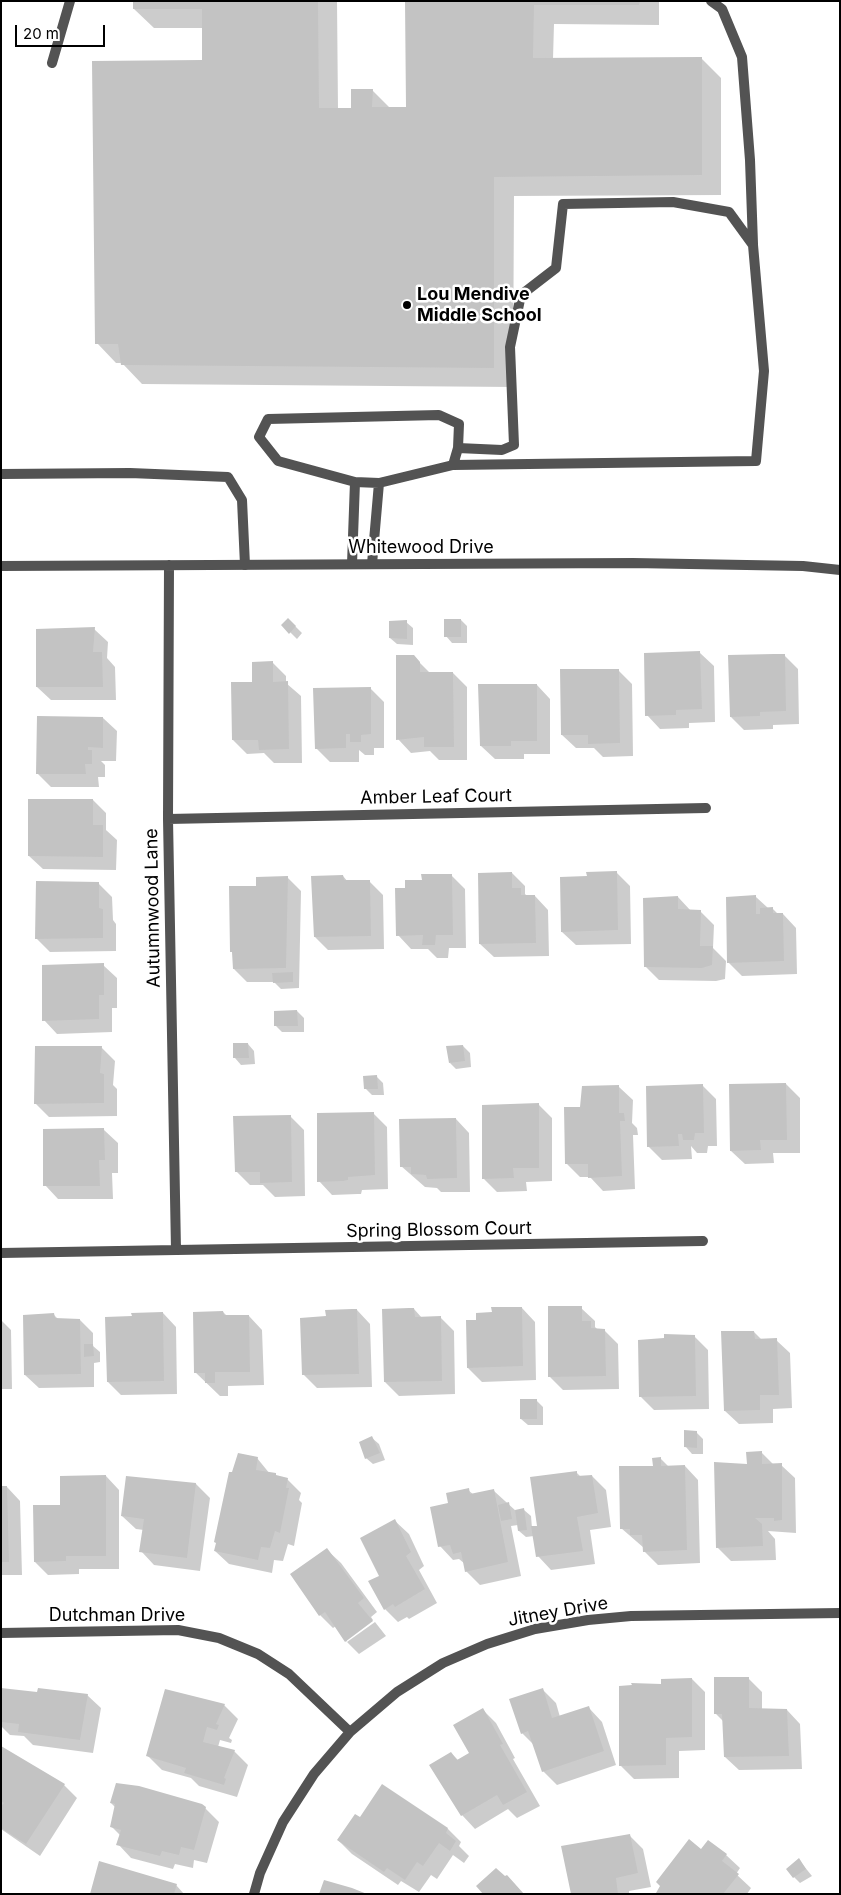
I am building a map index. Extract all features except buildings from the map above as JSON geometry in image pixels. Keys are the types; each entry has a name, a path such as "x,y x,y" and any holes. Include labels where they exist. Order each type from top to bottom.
{"street":[{"path":"52,63 70,1"},
{"path":"453,465 458,448 459,424 439,415 268,419 259,437 278,461 355,482 379,482 453,465 756,461 764,371 753,245 750,160 742,57 722,10 711,1"},
{"path":"458,448 502,450 514,444 510,347 521,295 556,268 563,204 673,202 729,212 753,245"},
{"path":"1,474 130,473 228,477 242,500 244,565"},
{"path":"352,564 355,482"},
{"path":"372,564 379,482"},
{"name":"Whitewood Drive","path":"1,566 633,563 803,566 840,570"},
{"name":"Autumnwood Lane","path":"169,565 168,819 176,1250"},
{"name":"Amber Leaf Court","path":"168,819 706,808"},
{"name":"Spring Blossom Court","path":"1,1253 703,1241"},
{"name":"Jitney Drive","path":"254,1894 260,1873 283,1822 314,1774 350,1732 397,1692 443,1663 488,1644 535,1629 588,1620 631,1616 840,1613"},
{"name":"Dutchman Drive","path":"1,1632 178,1630 219,1638 258,1654 289,1674 350,1732"}],"place":[{"name":"Lou Mendive Middle School","path":"407,305"}]}
